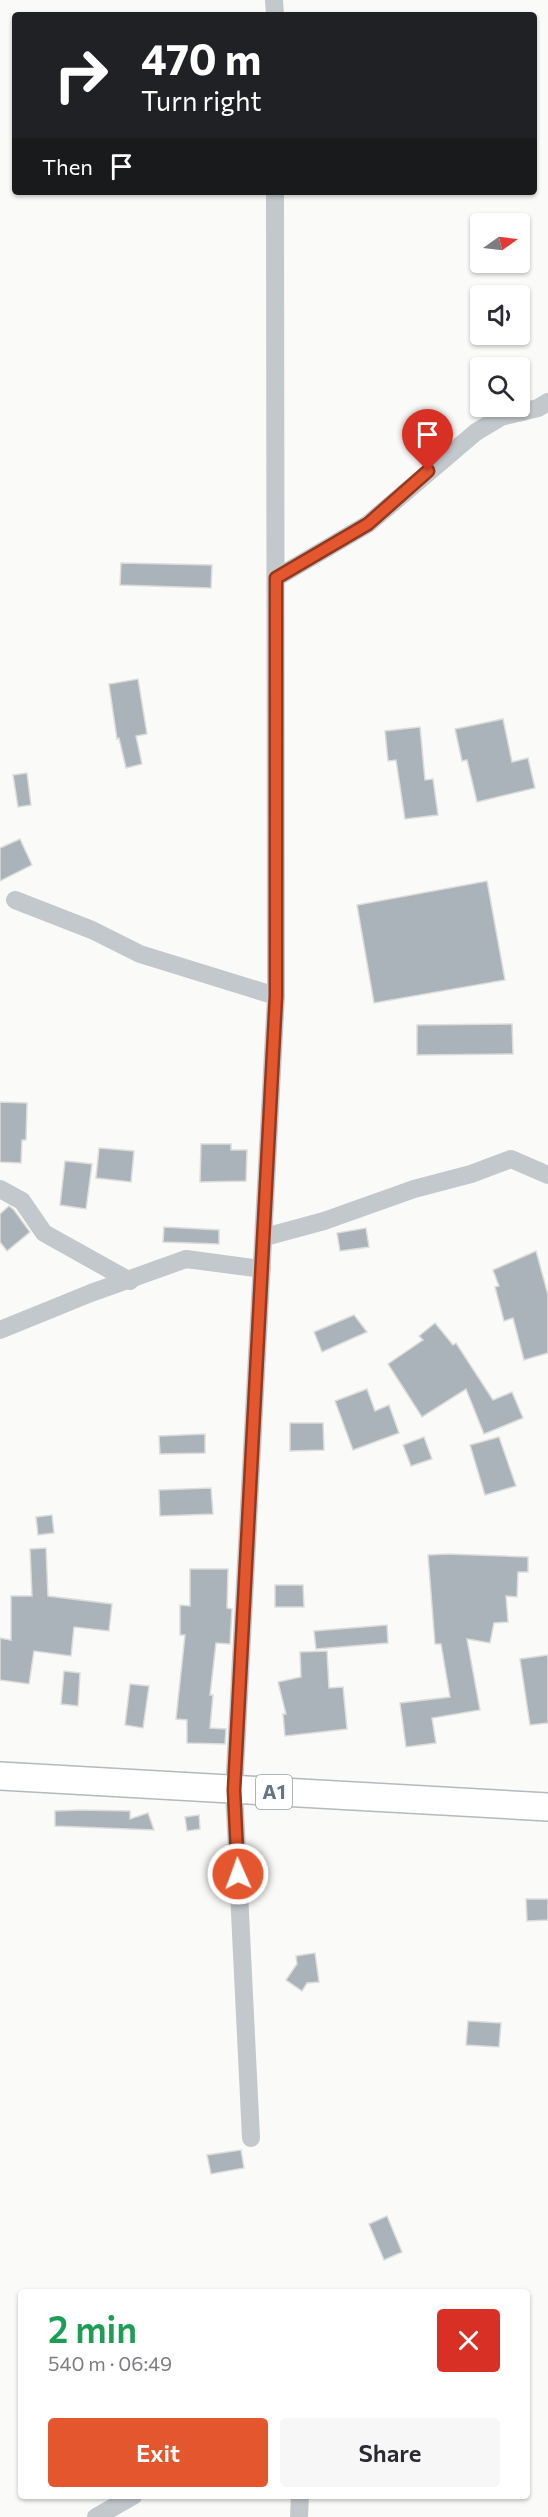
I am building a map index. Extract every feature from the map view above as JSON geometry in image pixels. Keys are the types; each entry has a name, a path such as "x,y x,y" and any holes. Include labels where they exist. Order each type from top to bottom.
{"highway":[{"name":"A1","path":"0,1776 548,1807"}],"street":[{"path":"251,2138 234,1790 276,996 275,195"},
{"path":"276,578 368,524 476,432 501,417 538,408 548,402"},
{"path":"15,900 92,930 140,954 276,996"},
{"path":"265,1237 324,1221 414,1189 471,1174 511,1160 548,1174"},
{"path":"0,1189 22,1201 44,1233 130,1281"},
{"path":"0,1330 91,1293 130,1281 186,1259 262,1269"},
{"path":"96,2517 128,2499"},
{"path":"299,2517 300,2499"}],"building":[{"path":"121,563 212,565 211,588 120,585"},
{"path":"138,679 147,734 136,736 142,764 126,768 119,738 117,739 109,684"},
{"path":"503,719 512,762 528,758 535,788 477,802 467,760 462,761 455,729"},
{"path":"420,727 425,780 433,779 438,815 405,819 396,760 388,761 385,731"},
{"path":"27,773 31,805 18,807 13,775"},
{"path":"20,839 32,865 0,881 0,848"},
{"path":"487,881 505,980 374,1003 357,905"},
{"path":"512,1024 513,1054 417,1055 417,1025"},
{"path":"0,1102 27,1103 26,1140 22,1140 21,1163 0,1162"},
{"path":"201,1144 231,1144 231,1150 247,1150 246,1181 200,1182"},
{"path":"99,1148 134,1151 131,1182 96,1178"},
{"path":"65,1161 92,1164 86,1209 60,1205"},
{"path":"9,1206 30,1232 7,1251 0,1242 0,1214"},
{"path":"164,1227 219,1230 219,1244 163,1242"},
{"path":"366,1228 369,1247 340,1251 337,1233"},
{"path":"536,1251 548,1295 548,1353 524,1360 513,1318 504,1321 495,1287 499,1286 493,1270"},
{"path":"354,1315 367,1332 322,1352 314,1332"},
{"path":"435,1323 453,1345 456,1343 493,1400 512,1392 523,1418 484,1434 466,1389 422,1417 388,1364 423,1340 419,1336"},
{"path":"367,1389 375,1411 389,1405 399,1433 353,1450 335,1401"},
{"path":"290,1423 323,1423 324,1450 290,1451"},
{"path":"205,1434 205,1453 160,1454 159,1436"},
{"path":"424,1437 432,1459 411,1466 403,1445"},
{"path":"499,1437 516,1486 485,1495 470,1445"},
{"path":"211,1488 213,1514 160,1516 159,1490"},
{"path":"52,1515 54,1533 38,1535 36,1517"},
{"path":"46,1548 48,1596 112,1604 109,1631 74,1627 71,1656 34,1651 29,1684 0,1680 0,1638 11,1640 11,1596 32,1596 30,1549"},
{"path":"428,1555 528,1557 528,1572 518,1572 517,1597 506,1596 508,1622 494,1623 490,1643 467,1639 480,1710 432,1718 436,1743 406,1747 400,1703 450,1697 441,1644 435,1644"},
{"path":"190,1569 228,1569 227,1608 232,1609 230,1644 216,1643 210,1695 213,1695 210,1728 226,1729 225,1744 187,1743 187,1720 176,1719 185,1635 180,1635 180,1605 190,1606"},
{"path":"275,1585 303,1585 304,1607 275,1607"},
{"path":"387,1625 388,1643 316,1649 314,1631"},
{"path":"327,1651 329,1688 343,1687 347,1729 285,1736 283,1714 286,1714 278,1682 301,1677 300,1652"},
{"path":"548,1655 548,1723 530,1725 520,1659"},
{"path":"64,1671 80,1673 78,1706 61,1704"},
{"path":"130,1684 149,1686 143,1728 125,1725"},
{"path":"55,1811 130,1811 130,1819 148,1813 154,1830 55,1826"},
{"path":"199,1815 200,1829 187,1831 185,1817"},
{"path":"526,1899 548,1899 548,1920 527,1921"},
{"path":"315,1953 319,1982 307,1983 302,1991 286,1980 297,1964 296,1956"},
{"path":"468,2021 501,2023 499,2047 466,2045"},
{"path":"241,2150 244,2168 211,2174 207,2155"},
{"path":"387,2216 402,2252 384,2260 369,2224"}],"route":[{"path":"238,1874 234,1790 276,996 276,578 368,524 428,471"}]}
